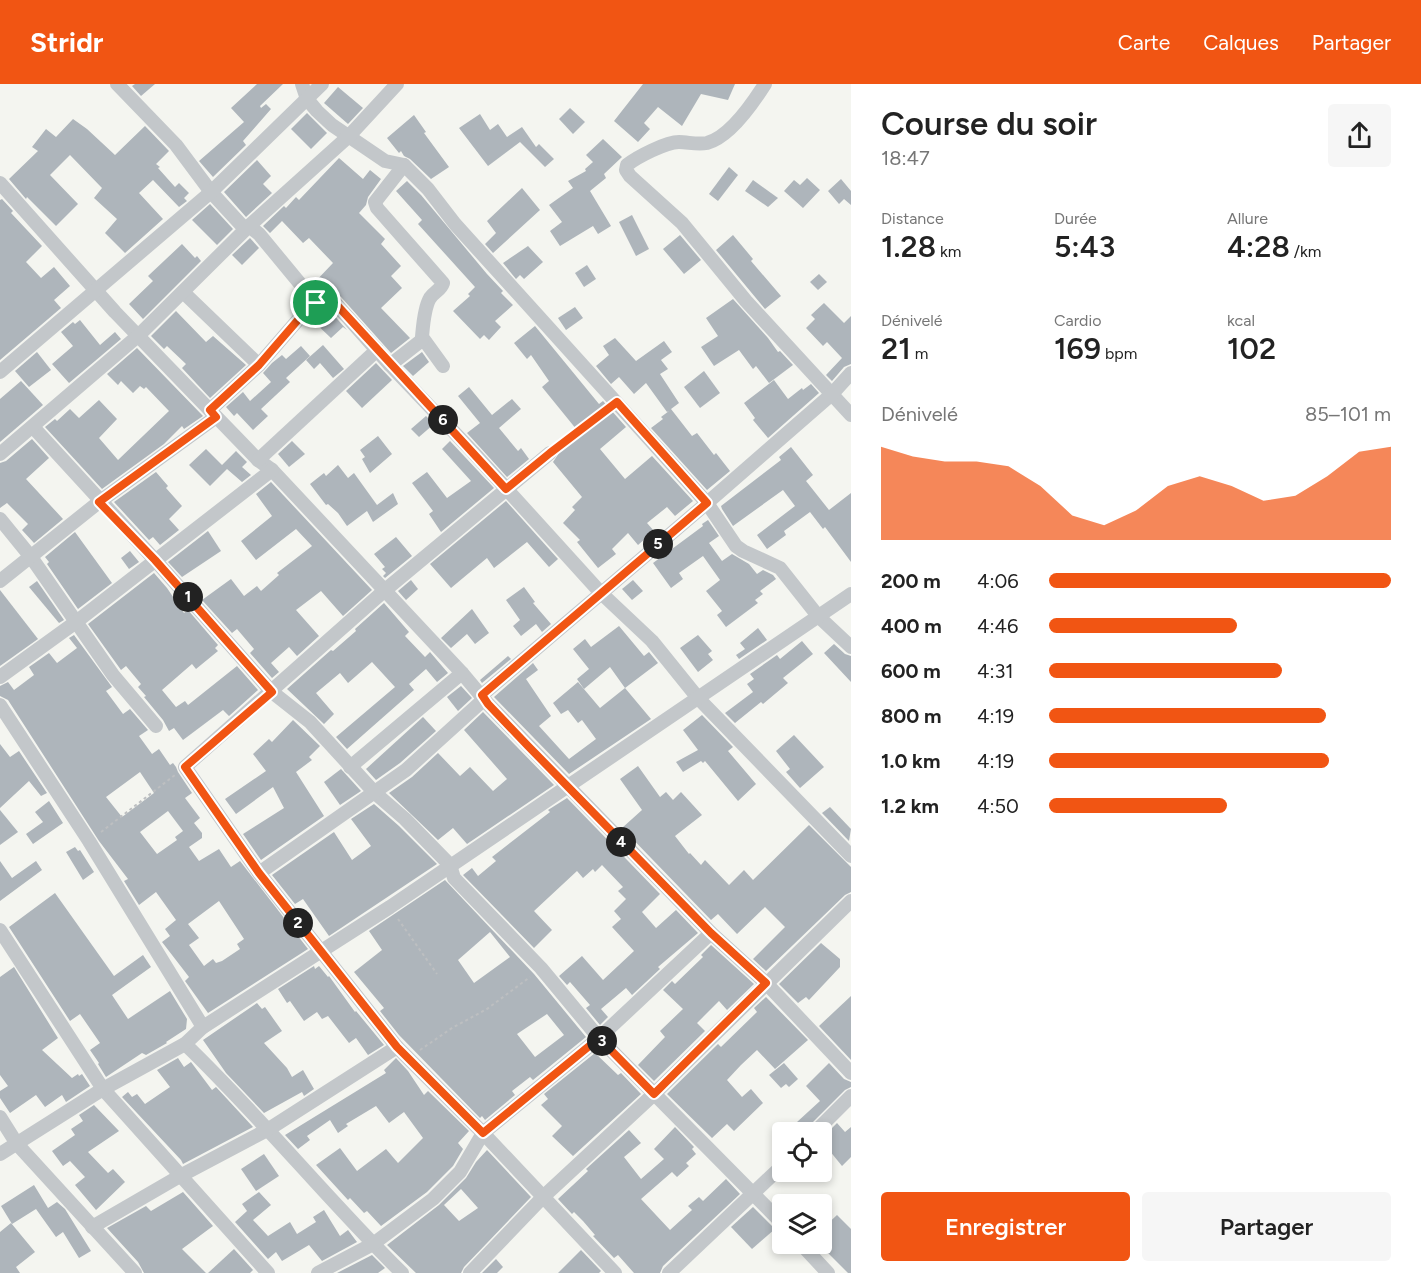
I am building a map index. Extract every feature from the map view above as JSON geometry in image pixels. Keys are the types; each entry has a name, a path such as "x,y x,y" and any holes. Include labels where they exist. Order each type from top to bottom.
{"street":[{"path":"117,84 176,145 211,192 245,229 249,226"},
{"path":"302,84 307,99 332,125 385,161 404,165 428,189 455,224 707,503 736,546 780,568 819,616 851,647"},
{"path":"0,372 211,192 322,84"},
{"path":"0,454 139,335 249,226 349,136 397,84"},
{"path":"765,84 746,114 714,140 705,143 676,142 635,159 627,165 626,170 682,223 746,301 851,415"},
{"path":"390,365 422,340 428,304 443,283 377,208 375,202 404,165"},
{"path":"0,183 95,291 258,460 272,470 462,673 488,704 711,933 766,983 851,1074"},
{"path":"249,226 316,303"},
{"path":"183,292 259,365"},
{"path":"0,581 213,414 310,306 316,303 335,303 600,592 652,641 698,698 851,856"},
{"path":"422,340 443,366"},
{"path":"258,460 377,350"},
{"path":"259,873 405,770 481,702 482,695 832,394 851,373"},
{"path":"33,427 272,692 310,722 375,793 405,819 450,865 454,878 541,969 599,1038 772,1212"},
{"path":"550,453 384,591 185,767 259,873 397,1047 483,1133 615,1273"},
{"path":"0,677 76,622 272,470"},
{"path":"0,519 31,557 113,675 156,726"},
{"path":"0,1154 103,1089 185,1044 203,1027 390,907 851,594"},
{"path":"350,767 462,673"},
{"path":"0,705 89,841 203,1027"},
{"path":"470,1273 543,1197 654,1094 851,901"},
{"path":"0,930 103,1089 268,1273"},
{"path":"318,1273 373,1244 447,1186 460,1172 483,1133 599,1038 711,933"},
{"path":"185,1044 402,1273"},
{"path":"92,1227 268,1129 397,1047"},
{"path":"825,1122 851,1096"},
{"path":"0,1117 17,1144 135,1273"},
{"path":"669,1273 772,1175"},
{"path":"810,1254 828,1273"}],"path":[{"path":"550,453 617,402"},
{"path":"89,841 185,767"},
{"path":"390,907 437,974"},
{"path":"408,1058 452,1028 487,1009 541,969"}],"building":[{"path":"155,84 141,96 132,86"},
{"path":"257,84 283,84 260,106 261,108 266,104 271,109 243,141 246,145 213,177 199,161 244,122 231,108"},
{"path":"643,84 735,84 728,100 701,94 682,126 658,107 644,123 650,129 638,142 614,121"},
{"path":"338,87 363,108 348,124 324,103"},
{"path":"570,108 585,122 573,134 559,119"},
{"path":"307,113 327,133 311,149 291,129"},
{"path":"480,114 490,130 498,124 507,137 522,127 536,147 539,144 554,159 545,167 520,142 488,166 459,128"},
{"path":"414,115 449,167 431,179 401,151 399,153 387,138"},
{"path":"73,119 115,155 145,126 169,151 156,164 160,167 158,168 175,187 179,183 189,193 184,198 187,201 179,207 153,180 139,193 163,219 125,253 105,233 117,219 94,198 102,188 70,155 50,175 78,204 56,226 27,197 26,199 9,179 38,151 32,147 46,129 56,137"},
{"path":"603,139 622,157 604,174 606,178 590,191 611,226 598,234 593,226 560,246 550,231 562,222 549,205 573,188 568,181 586,171 585,169 593,162 586,155"},
{"path":"339,158 363,179 370,170 381,179 359,213 385,239 381,244 401,266 391,276 402,288 381,308 410,338 391,353 341,297 335,294 323,294 313,284 333,263 309,238 303,243 282,221 270,233 263,226 296,197 299,200"},
{"path":"257,160 271,176 263,184 272,193 246,217 224,192"},
{"path":"729,167 738,175 718,201 709,194"},
{"path":"807,178 820,190 803,208 784,191 794,180 800,185"},
{"path":"841,179 851,191 851,205 844,199 839,204 828,191"},
{"path":"753,180 778,198 768,207 745,191"},
{"path":"407,181 513,305 495,321 501,327 489,340 484,335 480,339 453,311 470,296 468,294 475,287 418,224 422,220 396,191"},
{"path":"522,188 540,210 493,253 485,244 496,233 487,221"},
{"path":"2,199 13,211 11,213 42,246 26,262 41,278 54,267 70,286 54,300 61,308 0,360 0,200"},
{"path":"210,204 233,229 217,245 192,220"},
{"path":"632,215 649,249 636,256 619,222"},
{"path":"680,235 701,260 684,274 663,249"},
{"path":"733,235 753,259 751,261 781,296 765,309 716,250"},
{"path":"250,238 259,248 242,265 232,255"},
{"path":"182,244 201,261 143,319 129,304 153,281 148,276"},
{"path":"528,246 543,262 524,279 520,275 516,279 503,263"},
{"path":"587,265 596,279 584,287 575,273"},
{"path":"819,274 827,282 818,290 810,282"},
{"path":"733,299 778,352 780,351 793,365 769,383 756,366 753,369 739,350 714,366 701,347 718,336 706,318"},
{"path":"824,303 844,323 851,316 851,364 844,367 832,381 826,375 842,358 827,342 823,346 806,328 815,319 811,315"},
{"path":"575,307 583,318 566,330 558,318"},
{"path":"176,311 206,342 213,336 246,365 210,398 182,368 186,364 167,346 164,349 151,336"},
{"path":"323,312 331,312 347,330 343,327 331,338 313,321"},
{"path":"80,320 100,345 115,332 121,339 69,383 52,364 73,346 61,332 73,322 75,324"},
{"path":"535,326 599,404 603,401 626,427 600,449 625,479 652,456 693,501 675,516 667,507 647,523 654,531 638,545 628,533 612,549 616,554 598,568 577,542 580,540 563,523 575,510 572,507 582,497 553,462 559,453 581,435 542,387 549,381 531,355 527,359 514,343"},
{"path":"615,338 636,361 664,341 672,352 661,360 668,369 660,374 679,403 671,409 692,436 697,433 730,471 707,490 651,428 669,411 667,412 646,383 634,394 619,377 611,384 596,366 609,355 603,346"},
{"path":"323,345 344,369 333,378 320,363 314,369 306,360"},
{"path":"301,346 310,356 286,378 290,382 261,409 268,416 253,430 237,413 234,416 226,407 243,392 250,401 271,382 263,373 272,363 282,355 286,359"},
{"path":"137,348 203,416 184,429 182,426 164,444 102,489 45,427 55,419 57,421 70,409 79,418 99,400 117,419 99,438 118,460 169,411 146,387 144,389 140,386 133,393 121,381 118,385 107,374"},
{"path":"37,352 51,370 29,387 15,371"},
{"path":"422,352 429,362 413,376 403,366"},
{"path":"376,363 392,380 362,408 346,391"},
{"path":"704,371 720,393 700,408 684,387"},
{"path":"774,380 788,399 811,384 819,393 768,438 753,420 755,418 744,403"},
{"path":"21,381 43,405 0,442 0,399"},
{"path":"469,387 492,415 512,399 521,409 499,428 518,451 521,448 529,459 507,477 467,433 480,423 458,396"},
{"path":"426,416 434,424 419,437 411,429"},
{"path":"378,436 392,454 370,473 360,450"},
{"path":"32,439 49,458 26,479 63,519 34,543 22,530 28,524 7,503 0,508 0,463 6,461"},
{"path":"292,441 305,454 289,467 278,454"},
{"path":"450,441 494,488 441,532 429,514 433,511 412,483 427,472 447,498 471,481 442,449"},
{"path":"791,447 813,475 806,481 829,510 851,493 851,562 825,527 823,529 810,512 784,531 786,535 767,549 757,535 795,506 783,490 733,526 722,509 721,506 781,460 779,457"},
{"path":"206,449 222,465 236,451 247,462 242,467 251,475 242,482 227,469 210,486 189,465"},
{"path":"338,465 348,478 354,473 377,505 393,493 398,504 373,522 367,511 347,526 338,513 328,504 326,505 310,484 324,473 326,476"},
{"path":"156,472 182,506 169,519 179,530 160,545 153,537 149,540 114,502"},
{"path":"271,482 372,590 343,616 321,591 296,610 319,636 297,656 289,647 271,663 279,672 272,678 250,653 254,649 237,629 232,633 202,600 231,579 244,596 257,586 261,591 279,575 277,573 312,546 296,529 256,560 241,541 272,516 256,494"},
{"path":"506,501 558,559 549,567 527,542 494,568 487,558 451,588 430,564"},
{"path":"708,520 719,536 709,543 722,561 732,554 749,564 757,574 763,570 776,579 760,591 763,594 755,600 758,603 726,627 717,615 722,611 706,591 720,580 703,556 679,573 683,579 671,588 653,563"},
{"path":"208,531 221,551 182,577 168,562"},
{"path":"75,532 112,583 78,609 47,564 49,562 45,557"},
{"path":"396,537 412,556 385,578 383,576 386,573 382,569 385,567 374,554"},
{"path":"130,551 139,562 129,569 121,558"},
{"path":"154,573 184,613 188,610 218,645 215,648 218,651 196,669 192,664 162,690 176,707 185,701 188,705 237,666 258,690 229,716 223,710 183,740 174,728 169,731 138,687 141,684 126,666 121,670 88,624"},
{"path":"411,580 418,589 406,600 398,591"},
{"path":"633,580 643,591 632,600 622,589"},
{"path":"37,581 64,620 59,623 29,587"},
{"path":"524,587 535,602 533,603 551,624 542,632 536,624 521,636 513,626 520,620 506,600"},
{"path":"0,590 38,639 0,666"},
{"path":"384,603 409,632 405,636 425,657 430,652 448,673 437,682 426,669 409,684 414,690 347,749 336,737 395,687 372,662 348,683 340,673 316,693 334,714 324,724 287,689 356,631 355,629"},
{"path":"472,609 489,633 475,644 467,634 451,648 441,638"},
{"path":"619,626 644,656 649,652 658,663 625,688 610,667 584,689 577,679 589,669 573,649 585,639 591,647"},
{"path":"758,628 767,640 739,659 736,655 745,649 740,643"},
{"path":"74,635 112,687 106,691 123,714 130,709 148,730 139,736 152,754 159,749 170,765 173,763 176,767 192,793 185,798 200,818 194,823 202,833 202,838 189,847 199,861 219,849 231,867 240,861 308,949 208,1013 185,981 189,977 162,942 170,936 165,929 176,920 156,892 139,905 124,881 128,879 99,841 8,700 0,696 0,686 8,682 14,690 34,675 29,667 49,653 57,663 77,648 69,638","holes":["140,772 154,793 122,817 106,797","168,811 183,831 175,837 177,840 157,854 140,832","219,901 244,939 237,944 240,949 222,961 216,963 213,959 204,966 189,945 199,938 188,924"]},
{"path":"698,635 712,651 708,654 713,660 698,672 680,648"},
{"path":"802,641 813,654 783,678 788,683 735,723 725,713 753,692 747,684 754,679 750,674 777,655 780,659"},
{"path":"834,644 845,654 851,656 851,682 824,653"},
{"path":"508,656 511,659 482,683 480,680"},
{"path":"533,663 538,670 526,679 551,716 539,726 569,759 596,739 582,720 578,723 568,710 561,714 553,703 578,682 600,708 625,688 651,719 569,774 494,697"},
{"path":"461,686 472,698 458,711 447,697"},
{"path":"483,712 554,785 467,844 453,828 438,840 389,793 412,777 438,753 460,776 470,767 493,791 507,779 464,730"},
{"path":"702,715 733,747 728,751 756,784 738,801 705,761 683,772 676,762 698,750 683,730"},
{"path":"423,717 436,731 400,763 376,780 366,769"},
{"path":"293,720 320,746 309,757 312,760 296,772 324,816 261,860 243,834 284,808 273,787 236,814 225,799 266,771 253,754 269,739 272,742"},
{"path":"794,735 824,767 800,788 786,772 790,769 776,751"},
{"path":"0,744 10,757 19,751 47,793 41,796 29,781 0,808"},
{"path":"638,766 660,797 666,792 673,800 681,792 702,815 675,836 701,865 705,860 729,885 744,870 753,880 809,825 851,867 851,892 845,895 766,971 753,959 785,927 765,907 737,934 718,914 711,920 622,828 642,810 620,779"},
{"path":"341,769 361,791 340,805 324,782"},
{"path":"567,798 660,894 642,912 656,928 676,910 698,933 658,967 660,969 632,995 626,988 601,1009 608,1017 600,1025 586,1008 590,1005 570,982 567,985 559,976 582,956 603,980 634,951 612,927 621,919 614,911 626,899 618,891 623,887 602,865 595,872 593,869 583,878 577,871 534,911 552,930 534,948 463,875 472,868 478,876 496,861 492,857 550,812 548,810"},
{"path":"49,801 63,823 33,844 26,834 43,822 35,812"},
{"path":"374,804 437,864 329,936 303,899 295,904 272,875 334,832 352,860 371,846 351,819"},
{"path":"830,807 851,829 849,841 822,813"},
{"path":"0,810 18,832 0,845"},
{"path":"75,847 78,851 80,850 94,872 83,880 66,852"},
{"path":"0,861 12,878 36,861 42,870 0,901"},
{"path":"445,880 534,974 586,1037 533,1080 530,1077 512,1091 515,1095 485,1120 482,1116 480,1118 399,1035 380,1011 384,1008 354,972 382,950 369,931","holes":["490,932 510,957 474,983 458,960","547,1014 564,1035 535,1057 517,1034"]},
{"path":"55,893 114,976 143,955 151,967 112,995 128,1019 170,991 187,1019 186,1029 167,1043 146,1055 142,1053 106,1077 90,1050 100,1043 80,1014 70,1021 9,927"},
{"path":"821,943 840,959 840,967 809,1000 806,997 798,1003 779,984"},
{"path":"711,945 754,984 727,1010 719,1001 697,1023 705,1031 654,1081 638,1065 665,1037 660,1031 683,1009 663,990 672,981 675,984 703,957 701,955"},
{"path":"314,966 315,969 319,966 329,976 355,1012 384,1045 368,1055 356,1038 349,1043 328,1016 322,1019 317,1012 304,1021 290,1001 287,1003 278,989"},
{"path":"14,967 58,1038 42,1050 72,1078 82,1074 90,1086 66,1102 62,1095 45,1107 36,1095 10,1113 0,1098 0,1091 8,1086 0,1075 0,977"},
{"path":"851,996 851,1060 819,1026"},
{"path":"766,997 808,1040 775,1069 757,1050 741,1065 727,1080 742,1097 751,1089 763,1103 734,1131 727,1124 712,1138 667,1094 718,1044 721,1047 757,1012 754,1008"},
{"path":"257,1003 262,1009 265,1007 282,1031 264,1043 287,1068 292,1077 303,1070 314,1089 304,1096 302,1092 264,1113 226,1073 203,1040"},
{"path":"595,1053 618,1075 621,1073 641,1094 573,1156 552,1136 562,1126 541,1105 548,1099 544,1094"},
{"path":"178,1058 184,1067 191,1062 212,1090 216,1087 253,1127 183,1164 122,1097 128,1092 132,1097 137,1094 145,1104 170,1087 157,1070"},
{"path":"396,1058 424,1095 428,1091 469,1131 458,1143 463,1149 453,1166 427,1192 381,1226 367,1211 364,1213 350,1198 348,1200 316,1165 340,1148 357,1171 386,1149 398,1163 423,1138 404,1112 389,1123 376,1106 346,1124 348,1126 338,1133 330,1120 307,1136 310,1140 298,1149 285,1135 386,1073 384,1070"},
{"path":"784,1063 798,1079 789,1087 786,1084 781,1088 769,1075"},
{"path":"829,1063 844,1079 851,1082 851,1087 845,1090 813,1122 797,1122 820,1101 806,1086"},
{"path":"94,1105 119,1131 88,1152 108,1173 113,1169 125,1182 96,1210 75,1185 85,1177 70,1161 63,1166 52,1151 75,1135 71,1129 83,1121 79,1115"},
{"path":"837,1123 845,1132 851,1127 851,1157 842,1166 832,1154 832,1128"},
{"path":"675,1127 694,1147 692,1149 696,1154 686,1163 689,1166 677,1177 672,1172 641,1199 670,1230 692,1210 688,1206 699,1197 703,1201 726,1179 740,1194 663,1266 660,1273 634,1273 618,1255 614,1258 593,1236 595,1235 583,1221 574,1212 572,1214 558,1199 588,1171 586,1169 629,1130 641,1143 624,1157 641,1179 664,1159 654,1149"},
{"path":"487,1150 531,1197 464,1267 461,1273 416,1273 387,1245 439,1205 466,1178","holes":["461,1189 478,1208 459,1221 444,1205"]},
{"path":"264,1154 279,1176 256,1191 241,1169"},
{"path":"34,1185 48,1208 57,1202 65,1209 91,1251 79,1258 63,1232 56,1237 36,1209 12,1224 1,1206"},
{"path":"183,1192 213,1226 182,1249 206,1273 144,1273 138,1262 107,1228 146,1206 151,1211"},
{"path":"259,1192 271,1205 253,1220 268,1236 290,1222 297,1234 316,1222 313,1217 324,1210 340,1236 348,1230 357,1242 322,1261 309,1245 282,1261 276,1252 268,1259 235,1222 247,1211 242,1204"},
{"path":"753,1207 772,1226 772,1232 752,1249 731,1227"},
{"path":"837,1215 851,1229 851,1273 848,1273 829,1254 832,1254 832,1220"},
{"path":"11,1223 35,1252 16,1267 20,1273 0,1273 0,1232"},
{"path":"234,1249 253,1270 250,1273 208,1273"},
{"path":"581,1250 601,1271 599,1273 558,1273"},
{"path":"372,1255 385,1268 378,1273 337,1273"},
{"path":"496,1259 503,1267 497,1273 482,1273"}],"route":[{"path":"316,303 335,303 506,489 617,402 707,503 482,695 528,746 711,933 766,983 654,1094 599,1038 483,1133 397,1047 259,873 185,767 272,692 155,560 99,502 216,417 210,410 259,365 310,306 316,303"}]}
